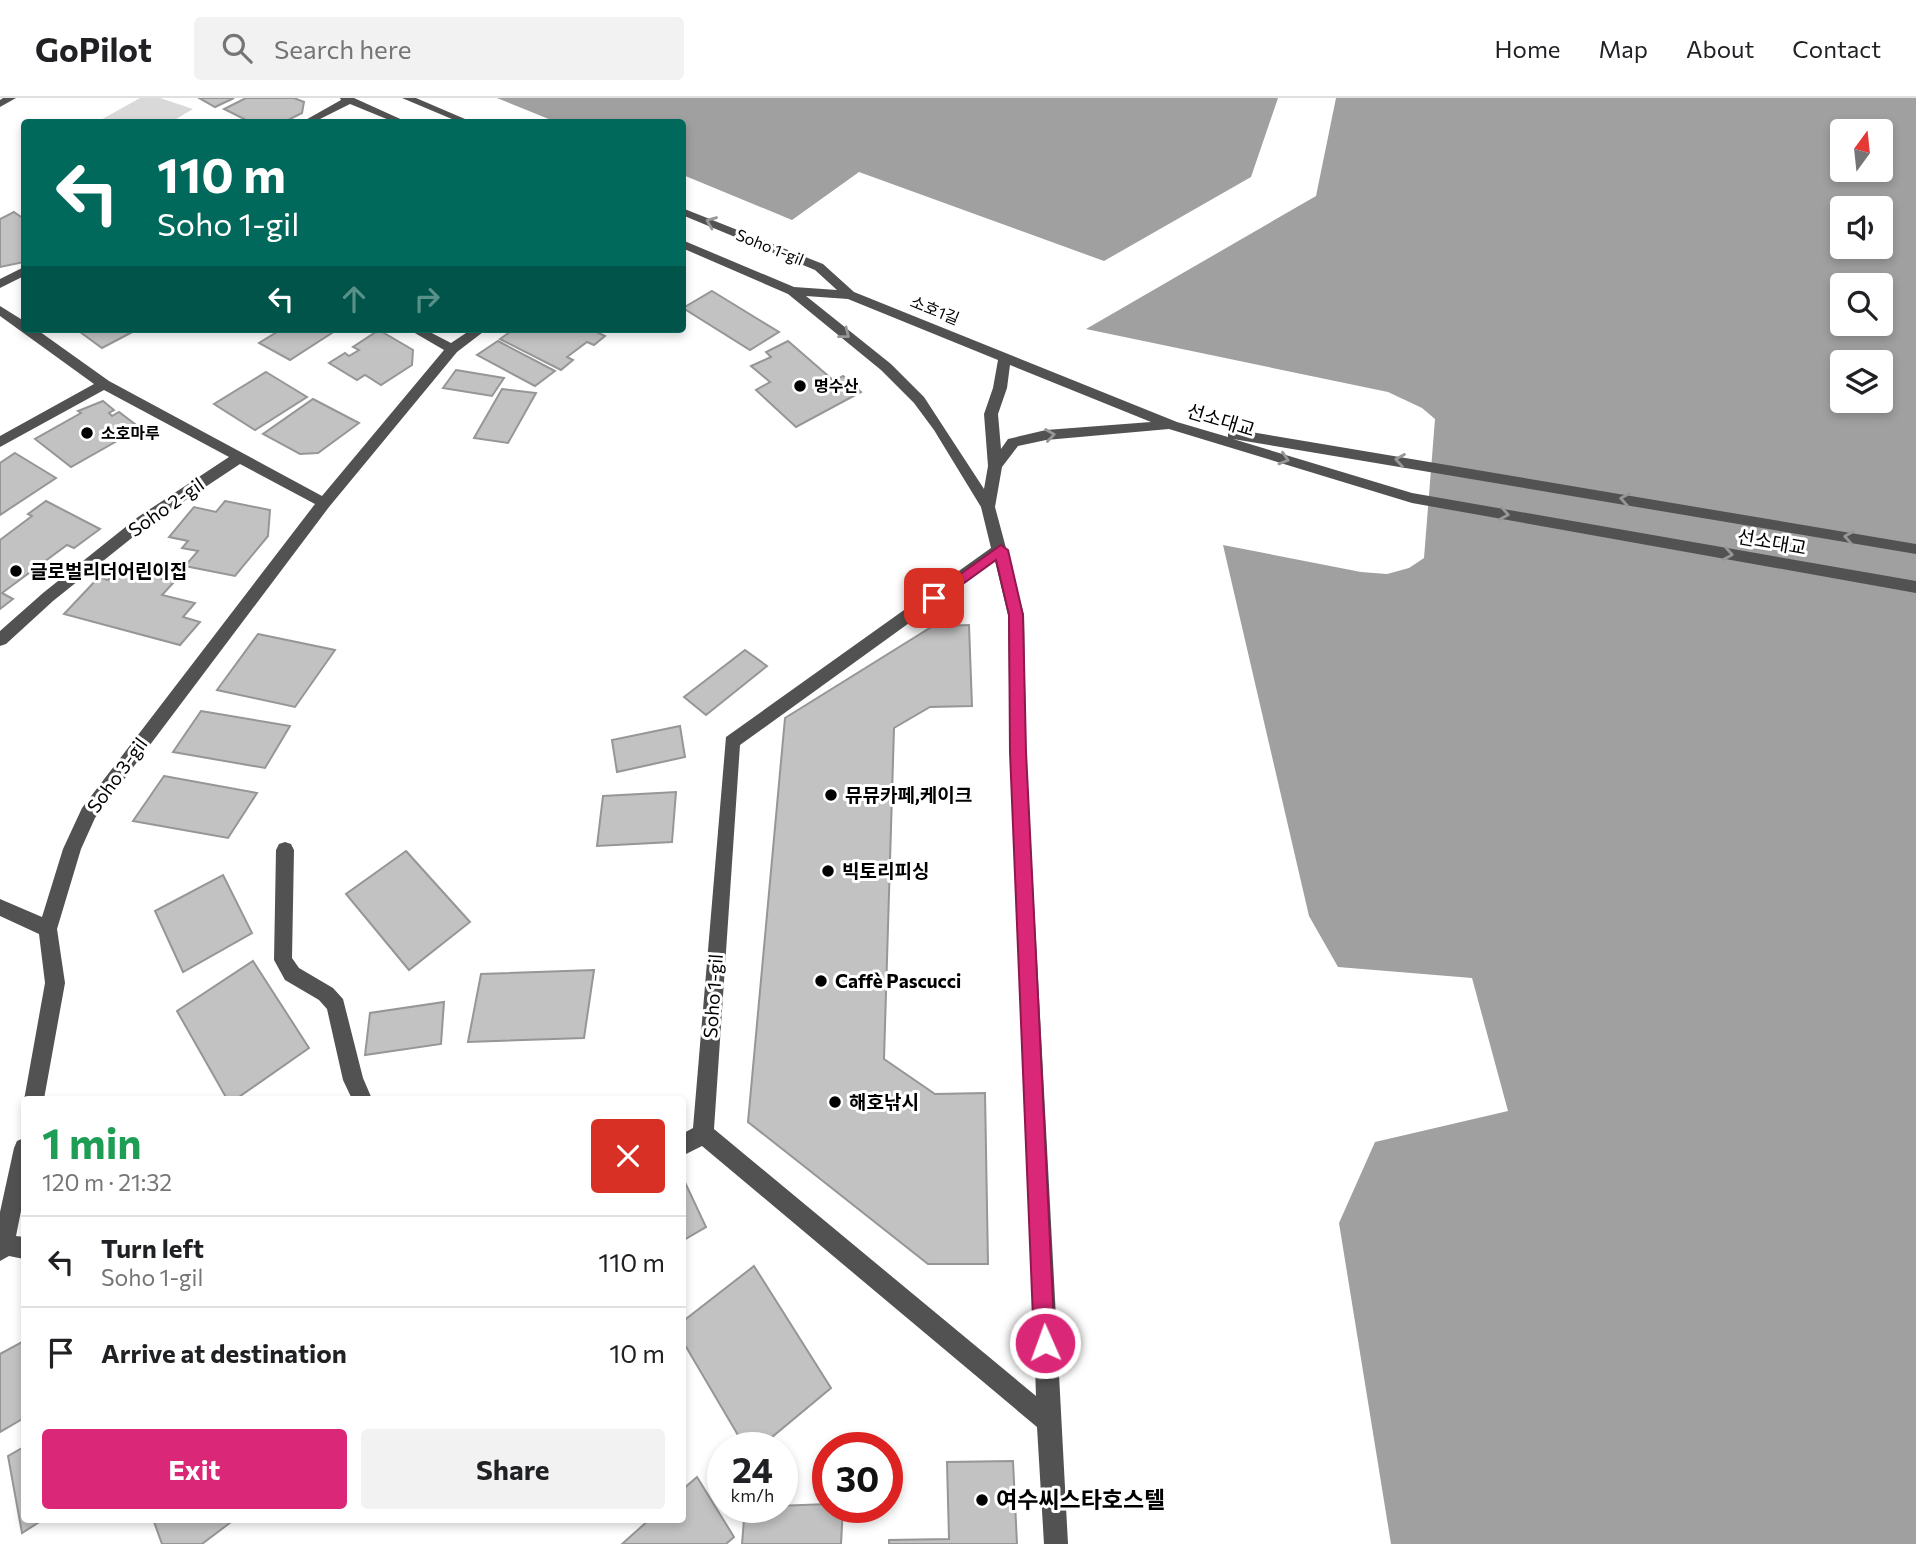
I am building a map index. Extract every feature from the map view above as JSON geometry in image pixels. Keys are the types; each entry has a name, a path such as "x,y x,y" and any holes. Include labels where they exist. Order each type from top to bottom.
{"street":[{"path":"0,104 11,98"},
{"path":"407,98 460,119"},
{"path":"312,119 347,99 395,119"},
{"name":"Soho 1-gil","path":"686,213 819,267 850,295"},
{"name":"소호1길","path":"686,245 792,290 850,295 1172,425"},
{"path":"0,284 21,273"},
{"path":"792,290 886,367 919,400 939,427 988,507 1016,615 1018,752 1056,1544"},
{"path":"0,310 21,325"},
{"path":"33,333 104,384 324,503"},
{"path":"422,333 452,349"},
{"name":"Soho 3-gil","path":"35,1096 55,983 48,929 72,849 88,813 324,503 452,349 475,333"},
{"path":"988,507 995,466 991,414 1000,388 1005,358"},
{"path":"0,442 104,384"},
{"path":"995,466 1013,442 1057,434 1172,425"},
{"name":"선소대교","path":"1172,425 1417,463 1916,549"},
{"name":"선소대교","path":"1172,425 1412,498 1916,587"},
{"name":"Soho 2-gil","path":"0,640 48,597 143,521 237,458"},
{"name":"Soho 1-gil","path":"703,1134 732,742 1001,550"},
{"path":"285,850 283,960 292,974 326,994 336,1004 353,1080 361,1096"},
{"path":"0,906 48,929"},
{"path":"686,1144 703,1134 1048,1421"},
{"path":"9,1247 21,1168"}],"shaded area":[{"path":"140,98 160,98 193,109 176,119 102,119"},
{"path":"497,98 1278,98 1251,177 1104,261 859,172 792,220 686,176 686,119 549,119"},
{"path":"1336,98 1916,98 1916,1544 1391,1544 1339,1223 1375,1142 1508,1111 1472,978 1338,967 1309,916 1223,545 1361,572 1387,574 1409,568 1424,558 1435,419 1422,408 1388,392 1086,329 1316,196"}],"building":[{"path":"199,98 234,98 215,107"},
{"path":"246,98 294,98 304,102 302,113 290,119 244,119 224,109"},
{"path":"14,212 21,217 21,263 0,267 0,219"},
{"path":"712,291 779,332 750,350 686,310 686,306"},
{"path":"81,333 130,333 102,348"},
{"path":"275,333 332,333 290,360 259,343"},
{"path":"374,333 384,333 413,350 412,365 381,385 365,375 357,380 329,363 345,353 349,356 359,350 353,347"},
{"path":"508,333 599,333 605,336 594,345 587,342 567,357 573,360 561,370 500,339"},
{"path":"498,341 555,371 535,386 477,355"},
{"path":"788,341 834,381 843,376 861,392 796,427 756,390 770,382 751,366 771,357 766,352"},
{"path":"456,370 504,378 492,396 443,388"},
{"path":"266,372 307,397 255,430 214,404"},
{"path":"502,389 536,393 508,443 474,438"},
{"path":"313,399 359,423 318,453 300,454 263,434"},
{"name":"소호마루","path":"103,401 114,410 109,413 112,416 119,412 140,428 71,467 35,439 81,413 78,411"},
{"path":"15,453 56,478 0,515 0,463"},
{"name":"글로벌리더어린이집","path":"46,501 100,529 74,548 67,545 2,593 13,599 0,609 0,540 32,516 28,514"},
{"path":"225,501 270,510 268,536 235,576 185,566 198,551 182,548 188,541 169,537 194,507 216,512"},
{"path":"119,568 174,582 162,595 195,603 183,617 200,622 180,645 64,614 99,577 108,580"},
{"path":"969,625 972,706 930,707 894,728 884,1059 935,1094 985,1093 988,1264 928,1264 748,1122 785,718 933,626"},
{"path":"258,634 335,650 295,707 217,690"},
{"path":"745,650 767,666 706,715 684,697"},
{"path":"201,711 290,726 265,768 173,752"},
{"path":"680,726 685,757 617,772 612,740"},
{"path":"164,776 257,793 228,838 133,821"},
{"path":"676,792 672,842 597,846 603,796"},
{"path":"406,851 470,922 409,970 346,894"},
{"path":"223,875 252,933 183,972 155,911"},
{"path":"253,961 309,1048 240,1096 225,1096 177,1011"},
{"path":"594,970 584,1038 468,1042 481,974"},
{"path":"444,1002 441,1044 365,1055 370,1013"},
{"path":"686,1184 706,1227 686,1239"},
{"path":"754,1266 831,1388 778,1432 736,1432 686,1347 686,1319"},
{"path":"21,1343 21,1420 0,1432 0,1354"},
{"path":"21,1449 21,1523 38,1523 22,1533 8,1456"},
{"name":"여수씨스타호스텔","path":"1013,1461 1017,1544 889,1544 889,1540 949,1539 947,1462"},
{"path":"697,1477 707,1493 707,1523 725,1523 734,1537 726,1544 622,1544 646,1523 686,1523 686,1487"},
{"path":"798,1505 812,1505 812,1523 842,1523 841,1544 742,1544 744,1523 798,1523"},
{"path":"154,1523 230,1523 202,1544 162,1544"}],"place":[{"name":"명수산","path":"800,386"},
{"name":"소호마루","path":"87,433"},
{"name":"글로벌리더어린이집","path":"16,571"},
{"name":"뮤뮤카페,케이크","path":"831,795"},
{"name":"빅토리피싱","path":"828,871"},
{"name":"Caffè Pascucci","path":"821,981"},
{"name":"해호낚시","path":"835,1102"},
{"name":"여수씨스타호스텔","path":"982,1500"}],"route":[{"path":"934,598 1001,550 1016,615 1018,752 1034,1056 1045,1343"}]}
